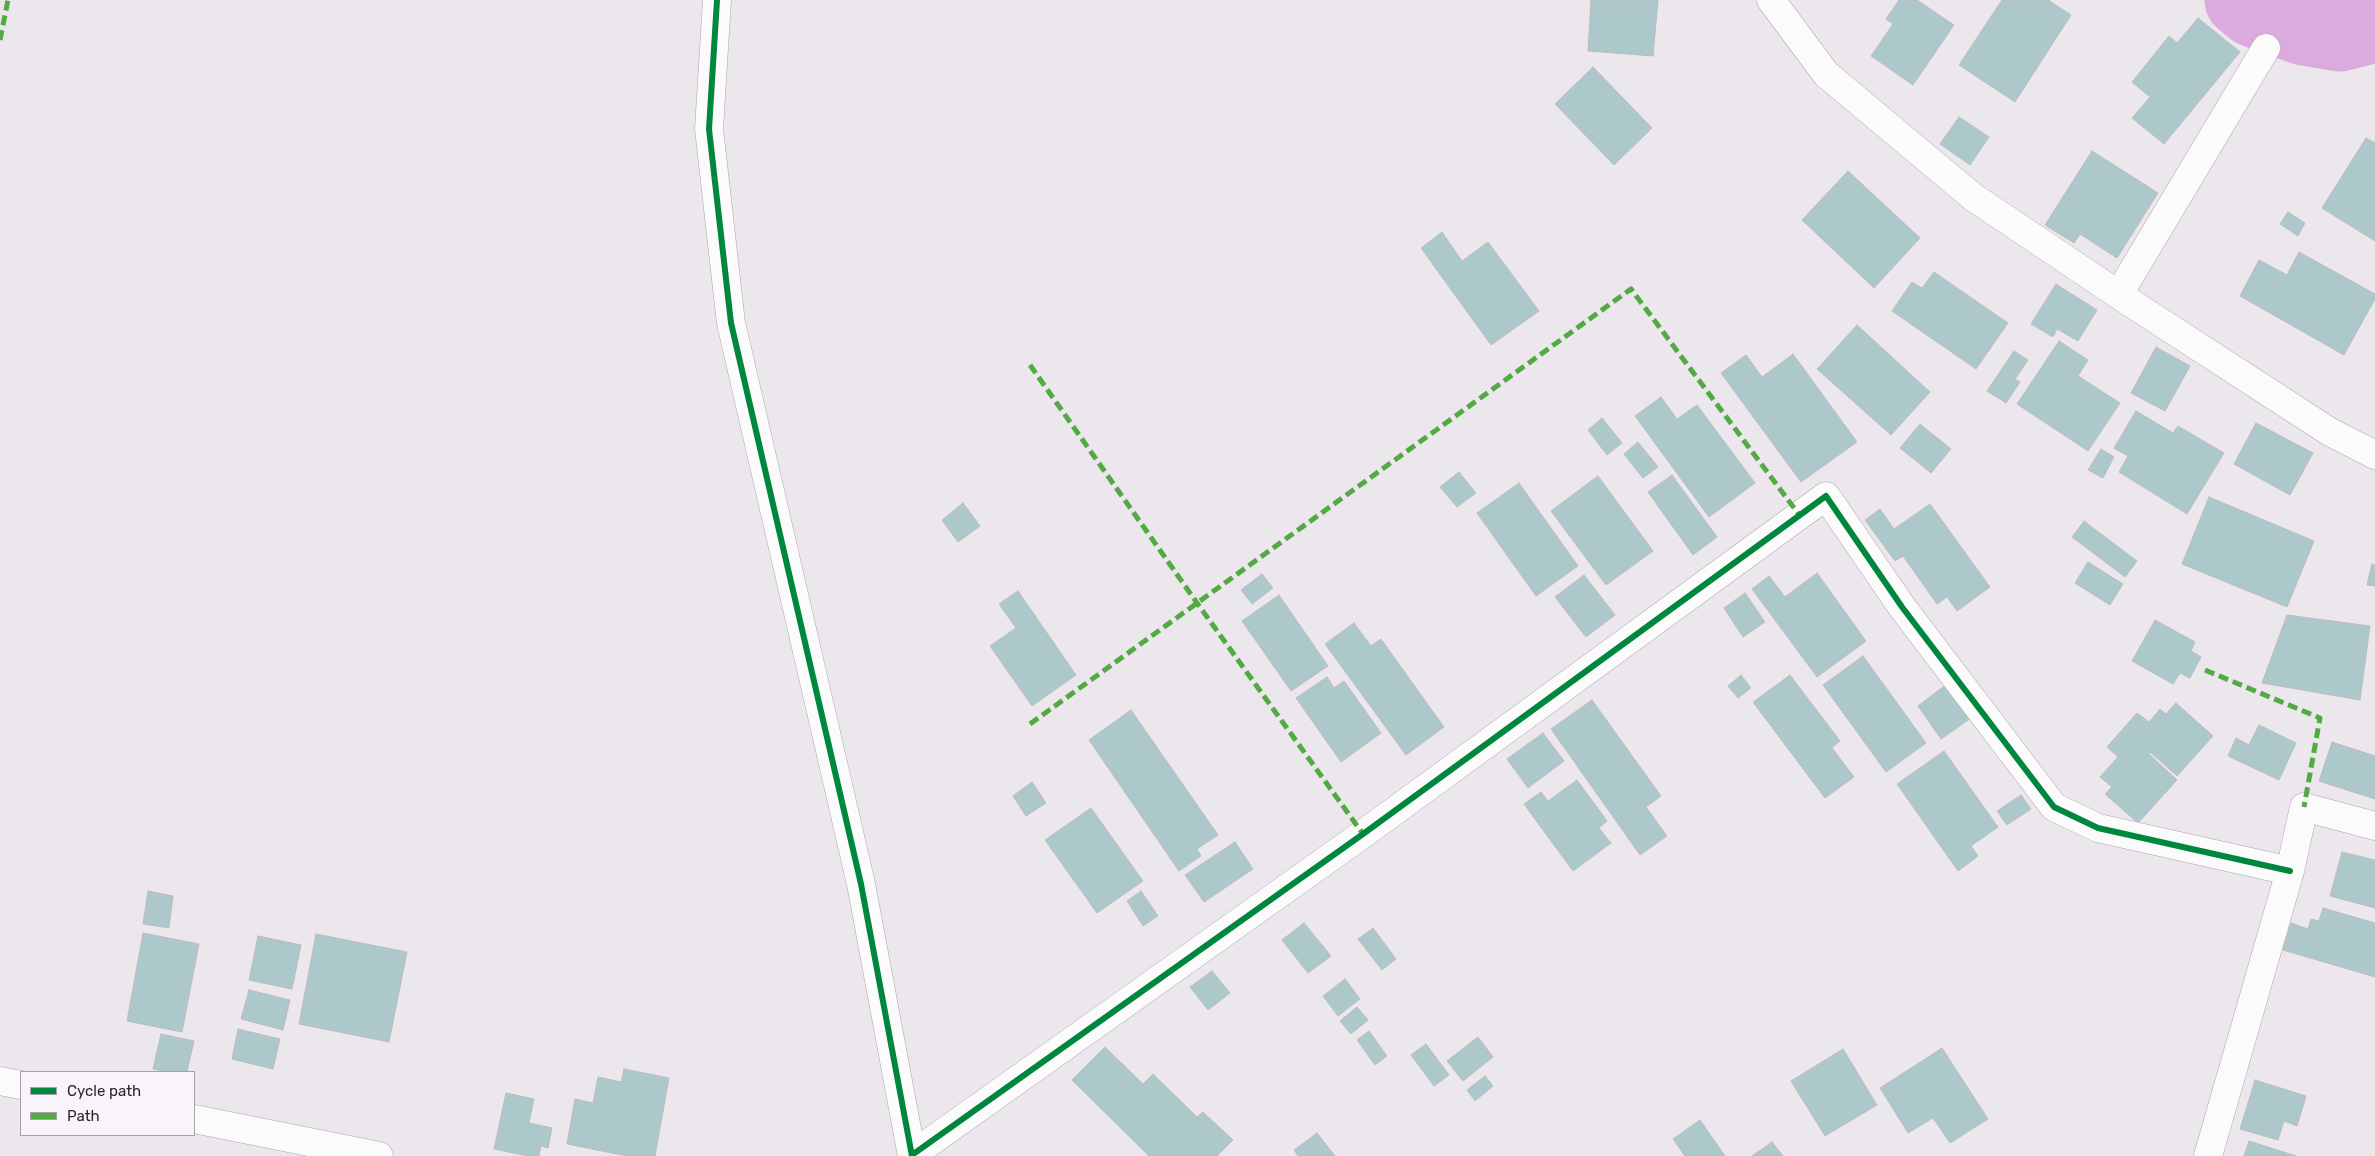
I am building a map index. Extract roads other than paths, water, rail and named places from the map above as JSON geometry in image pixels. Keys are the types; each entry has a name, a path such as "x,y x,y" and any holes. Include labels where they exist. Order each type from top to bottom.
{"street":[{"path":"717,0 709,129 731,323 861,884 912,1156 1372,828 1826,496 1902,607 2054,807 2098,828 2290,871"},
{"path":"1771,1 1826,74 1973,197 2330,432 2375,455"},
{"path":"2119,294 2266,48"},
{"path":"2208,1156 2290,871 2304,807 2375,826"},
{"path":"0,1081 20,1085"},
{"path":"195,1119 380,1156"}],"waterway":[{"path":"2242,0 2254,10 2304,28 2340,34 2375,25"}]}
